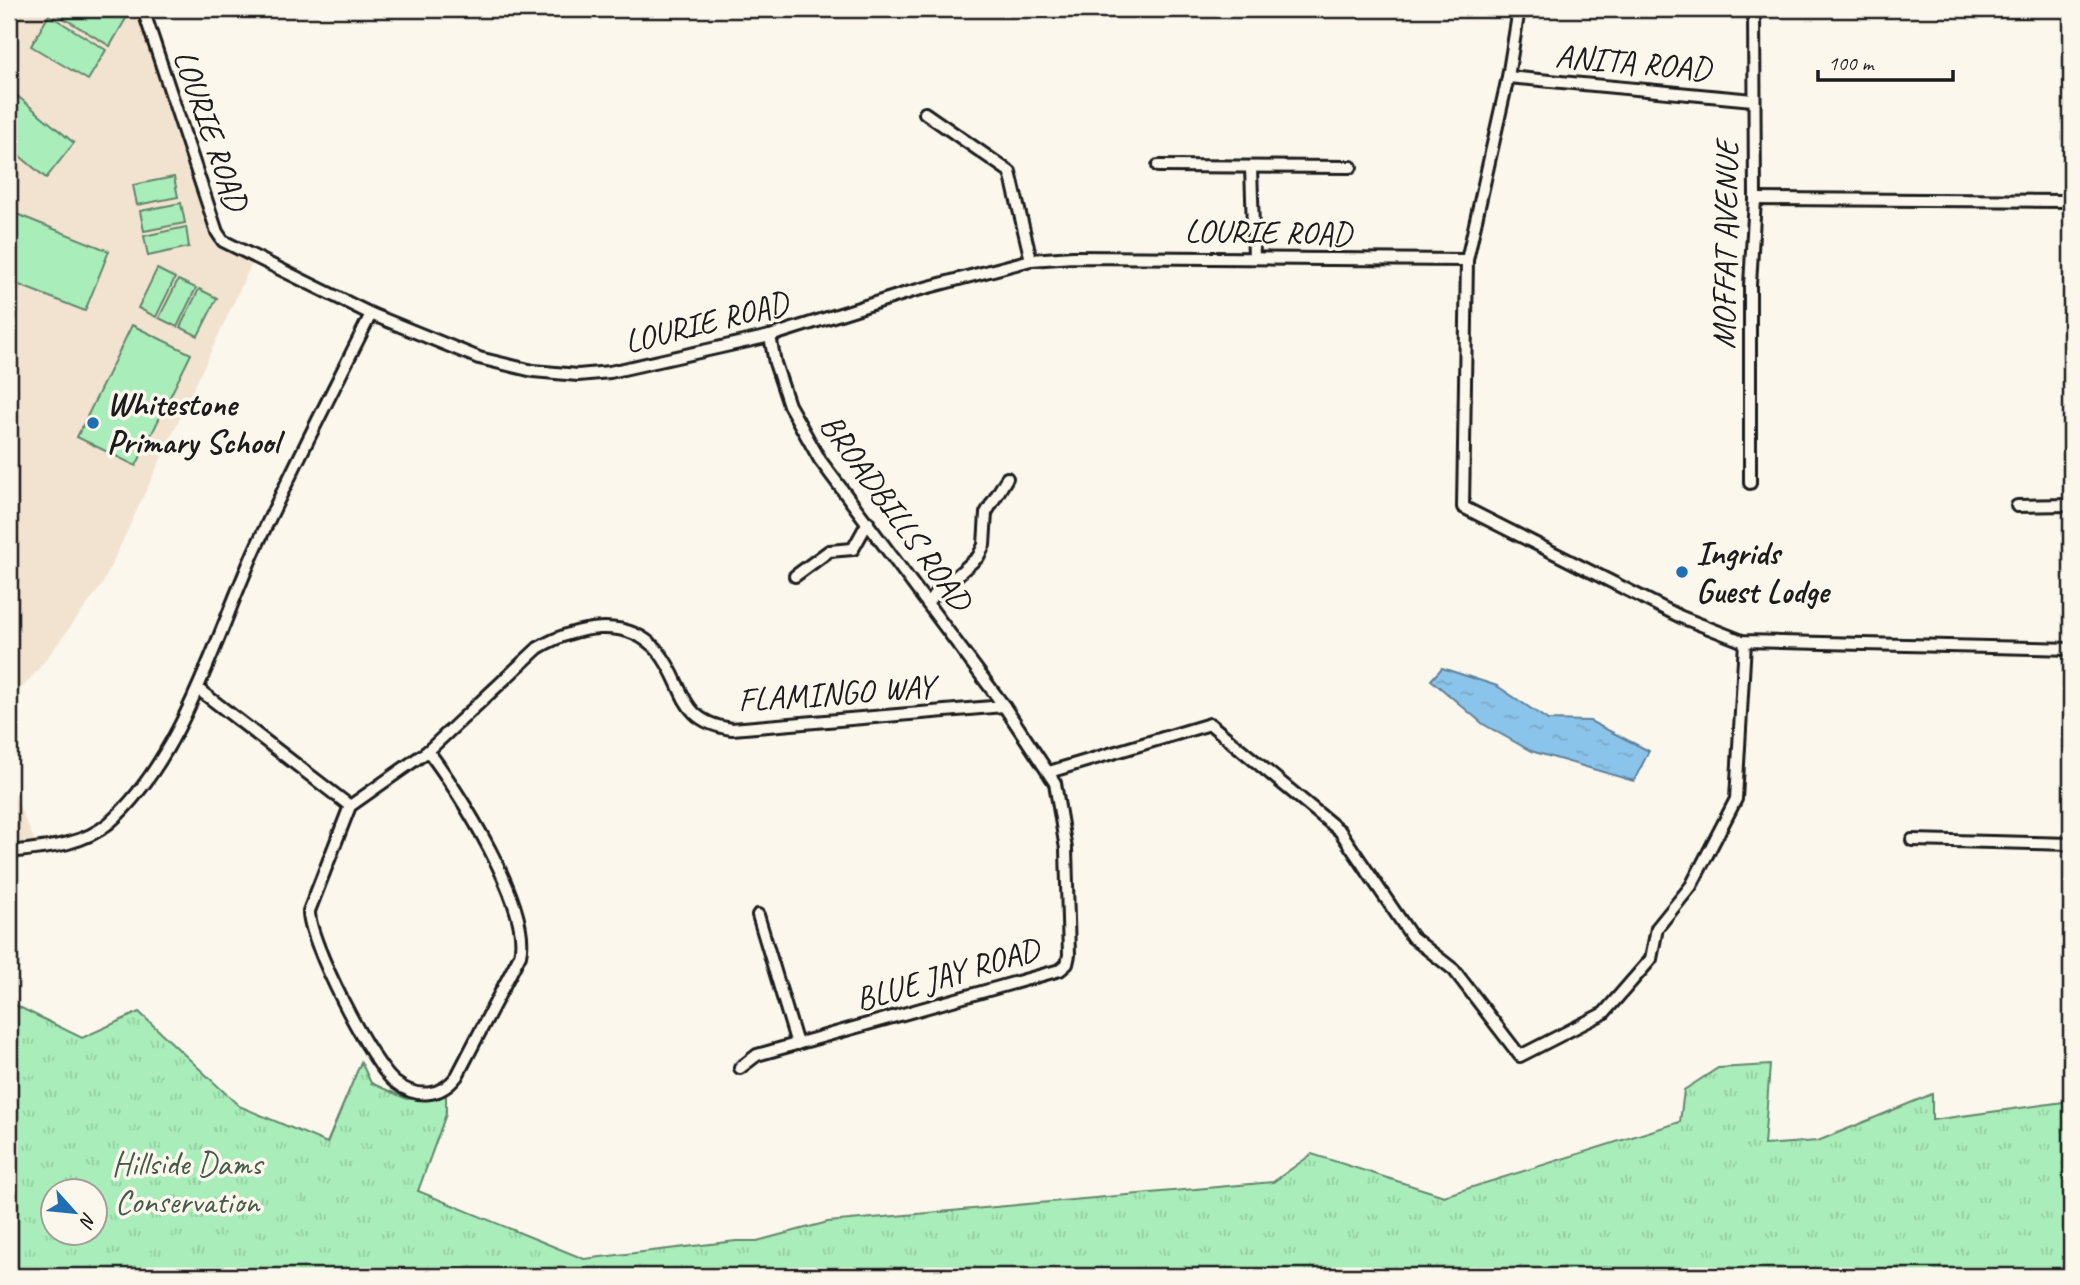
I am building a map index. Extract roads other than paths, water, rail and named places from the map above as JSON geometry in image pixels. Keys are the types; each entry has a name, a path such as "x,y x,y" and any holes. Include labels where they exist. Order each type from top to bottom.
{"street":[{"name":"LOURIE ROAD","path":"143,9 220,238 235,249 371,314 479,358 557,374 610,372 770,336 909,292 1031,260 1073,257 1467,260"},
{"path":"1519,9 1508,77 1467,260 1463,507 1681,617 1745,642 2071,649"},
{"name":"MOFFAT AVENUE","path":"1749,483 1750,285 1755,199 1754,9"},
{"name":"ANITA ROAD","path":"1508,77 1753,100"},
{"path":"925,113 1010,173 1031,260"},
{"path":"1158,166 1351,167"},
{"path":"1251,168 1254,257"},
{"path":"1755,199 2071,201"},
{"path":"9,852 81,840 109,822 148,779 198,689 257,545 371,314"},
{"name":"BROADBILLS ROAD","path":"770,336 775,363 800,427 820,460 1004,706"},
{"path":"928,601 978,557 984,545 986,513 1007,478"},
{"path":"2017,506 2071,505"},
{"path":"795,576 829,551 853,549 868,522"},
{"name":"FLAMINGO WAY","path":"350,806 428,751 538,648 557,637 580,629 605,627 634,634 659,652 696,716 718,727 732,729 1004,706"},
{"path":"1049,772 1210,724 1340,831 1412,937 1454,970 1520,1056 1604,1013 1651,958 1657,928 1690,886 1735,799 1745,642"},
{"path":"198,689 350,806 314,890 309,911 311,928 341,998 383,1071 394,1083 416,1093 438,1093 448,1087 520,955 522,930 472,813 428,751"},
{"name":"BLUE JAY ROAD","path":"740,1068 757,1055 1064,967 1069,955 1066,849 1060,794 1049,772 1004,706"},
{"path":"1912,840 2071,844"},
{"path":"758,915 797,1044"}],"water":[{"path":"1442,668 1497,686 1548,720 1590,721 1649,751 1634,781 1531,751 1483,724 1431,680"}],"place":[{"name":"Whitestone Primary School","path":"93,423"},
{"name":"Ingrids Guest Lodge","path":"1682,572"}],"park label":[{"name":"Hillside Dams Conservation","path":"187,1183"}]}
